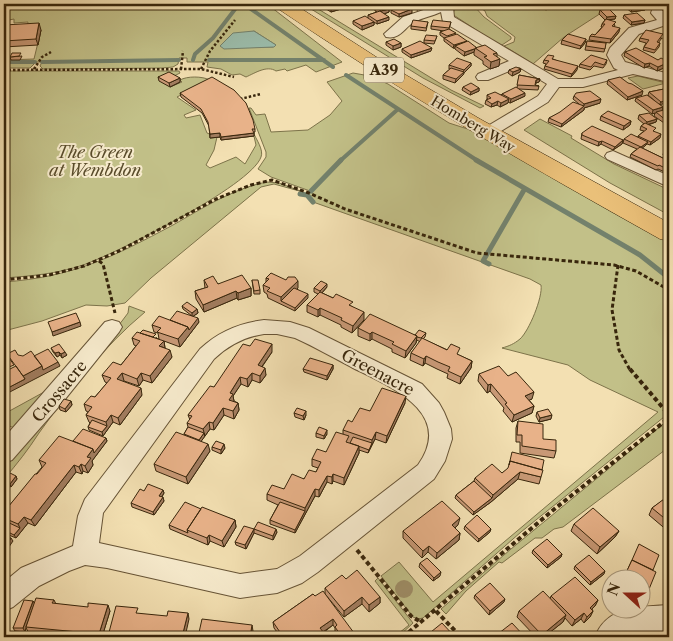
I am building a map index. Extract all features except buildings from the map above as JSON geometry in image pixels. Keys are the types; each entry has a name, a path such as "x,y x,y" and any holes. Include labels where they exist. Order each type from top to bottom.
{"main road":[{"name":"Homberg Way","path":"283,4 487,133 567,179 669,233"}],"street":[{"path":"391,34 408,20 448,10 520,62 555,83 583,82 622,70 669,78"},
{"path":"622,70 614,55 615,51 634,32 666,21 658,13"},
{"path":"483,78 520,62"},
{"path":"487,133 543,99 555,83"},
{"path":"613,156 669,182"},
{"name":"Crossacre","path":"4,453 36,419 112,327"},
{"name":"Greenacre","path":"262,327 278,327 302,333 414,390 429,404 439,423 440,448 430,468 293,576 276,583 260,586 240,586 107,556 85,553 90,516 94,507 207,354 213,347 231,336 262,327"},
{"path":"4,598 30,577 85,553"},
{"path":"609,637 625,622 669,618"}],"path":[{"path":"532,4 542,10 546,10 570,4"},
{"path":"201,69 206,54 235,20"},
{"path":"181,69 183,50"},
{"path":"34,70 42,57 51,52"},
{"path":"4,70 201,69 234,77"},
{"path":"242,100 260,94"},
{"path":"4,280 64,272 99,260 137,242 216,199 251,185 272,180 309,192 345,208 477,253 618,265 636,271 669,290"},
{"path":"99,260 103,264 116,310 112,327"},
{"path":"403,637 552,511 669,417 633,375 619,350 612,310 618,265"},
{"path":"346,536 411,616 421,622"},
{"path":"436,611 461,637"}],"green space":[{"path":"4,4 267,4 342,62 316,72 306,65 287,71 285,69 276,71 265,69 246,77 240,74 232,75 221,69 207,67 208,62 187,62 187,58 179,58 178,64 173,67 162,68 43,69 40,66 42,62 36,62 30,68 4,68 4,60 34,59 41,30 26,31 28,22 14,23 14,19 4,24","holes":["254,31 276,45 273,47 222,47"]},
{"path":"303,4 310,4 451,90 484,106 480,108 423,78"},
{"path":"456,4 474,6 484,17 511,37 511,39 502,45 496,43 455,16 453,14"},
{"path":"475,4 615,4 564,37 533,64 504,46 514,42 515,37 487,16 485,11"},
{"name":"The Green at Wembdon","path":"4,71 179,71 180,73 172,77 170,87 182,82 180,80 190,77 207,79 210,80 177,97 196,110 184,115 186,118 200,115 207,133 217,137 214,150 206,165 210,168 236,157 245,164 256,145 253,132 262,154 252,170 233,185 180,218 123,248 83,265 63,271 4,278"},
{"path":"353,73 370,76 388,84 449,123 477,132 585,195 669,239 669,413 521,532 423,618 418,619 413,617 381,576 399,562 433,602 658,412 590,380 568,365 502,348 518,341 524,335 535,314 541,285 530,279 313,202 307,195 310,191 271,177 258,169 266,157 266,152 249,108 256,115 265,114 271,132 308,130 330,115 342,101 327,82"},
{"path":"638,76 666,83 643,89 628,78"},
{"path":"540,119 572,136 571,138 614,164 669,190 669,215 610,183 524,130"},
{"path":"267,182 279,183 303,192 274,184 261,187 151,278 125,303 107,306 86,305 42,321 4,331 4,282 51,275 92,264 131,247 231,194"},
{"path":"129,306 145,312 115,339 88,369 4,479 4,462 122,321 128,313"},
{"path":"55,386 16,428 4,425 4,414"},
{"path":"668,420 669,447 563,527 554,529 542,538 535,538 502,563 499,562 466,591 446,614 441,609 511,549"},
{"path":"378,578 413,623 398,637 394,637 409,625 375,581"}],"shaded area":[{"path":"254,31 276,45 274,47 224,49 220,46 233,33"}],"waterway":[{"path":"193,60 195,54 213,38 239,4"},
{"path":"244,4 323,60"},
{"path":"42,62 179,60"},
{"path":"209,60 323,60"},
{"path":"323,60 333,67"},
{"path":"4,62 35,62"},
{"path":"346,75 478,161"},
{"path":"340,161 397,110"},
{"path":"476,160 640,255 669,278"},
{"path":"311,191 340,161"},
{"path":"489,264 483,261 524,190"},
{"path":"300,194 307,195 313,202"}]}
